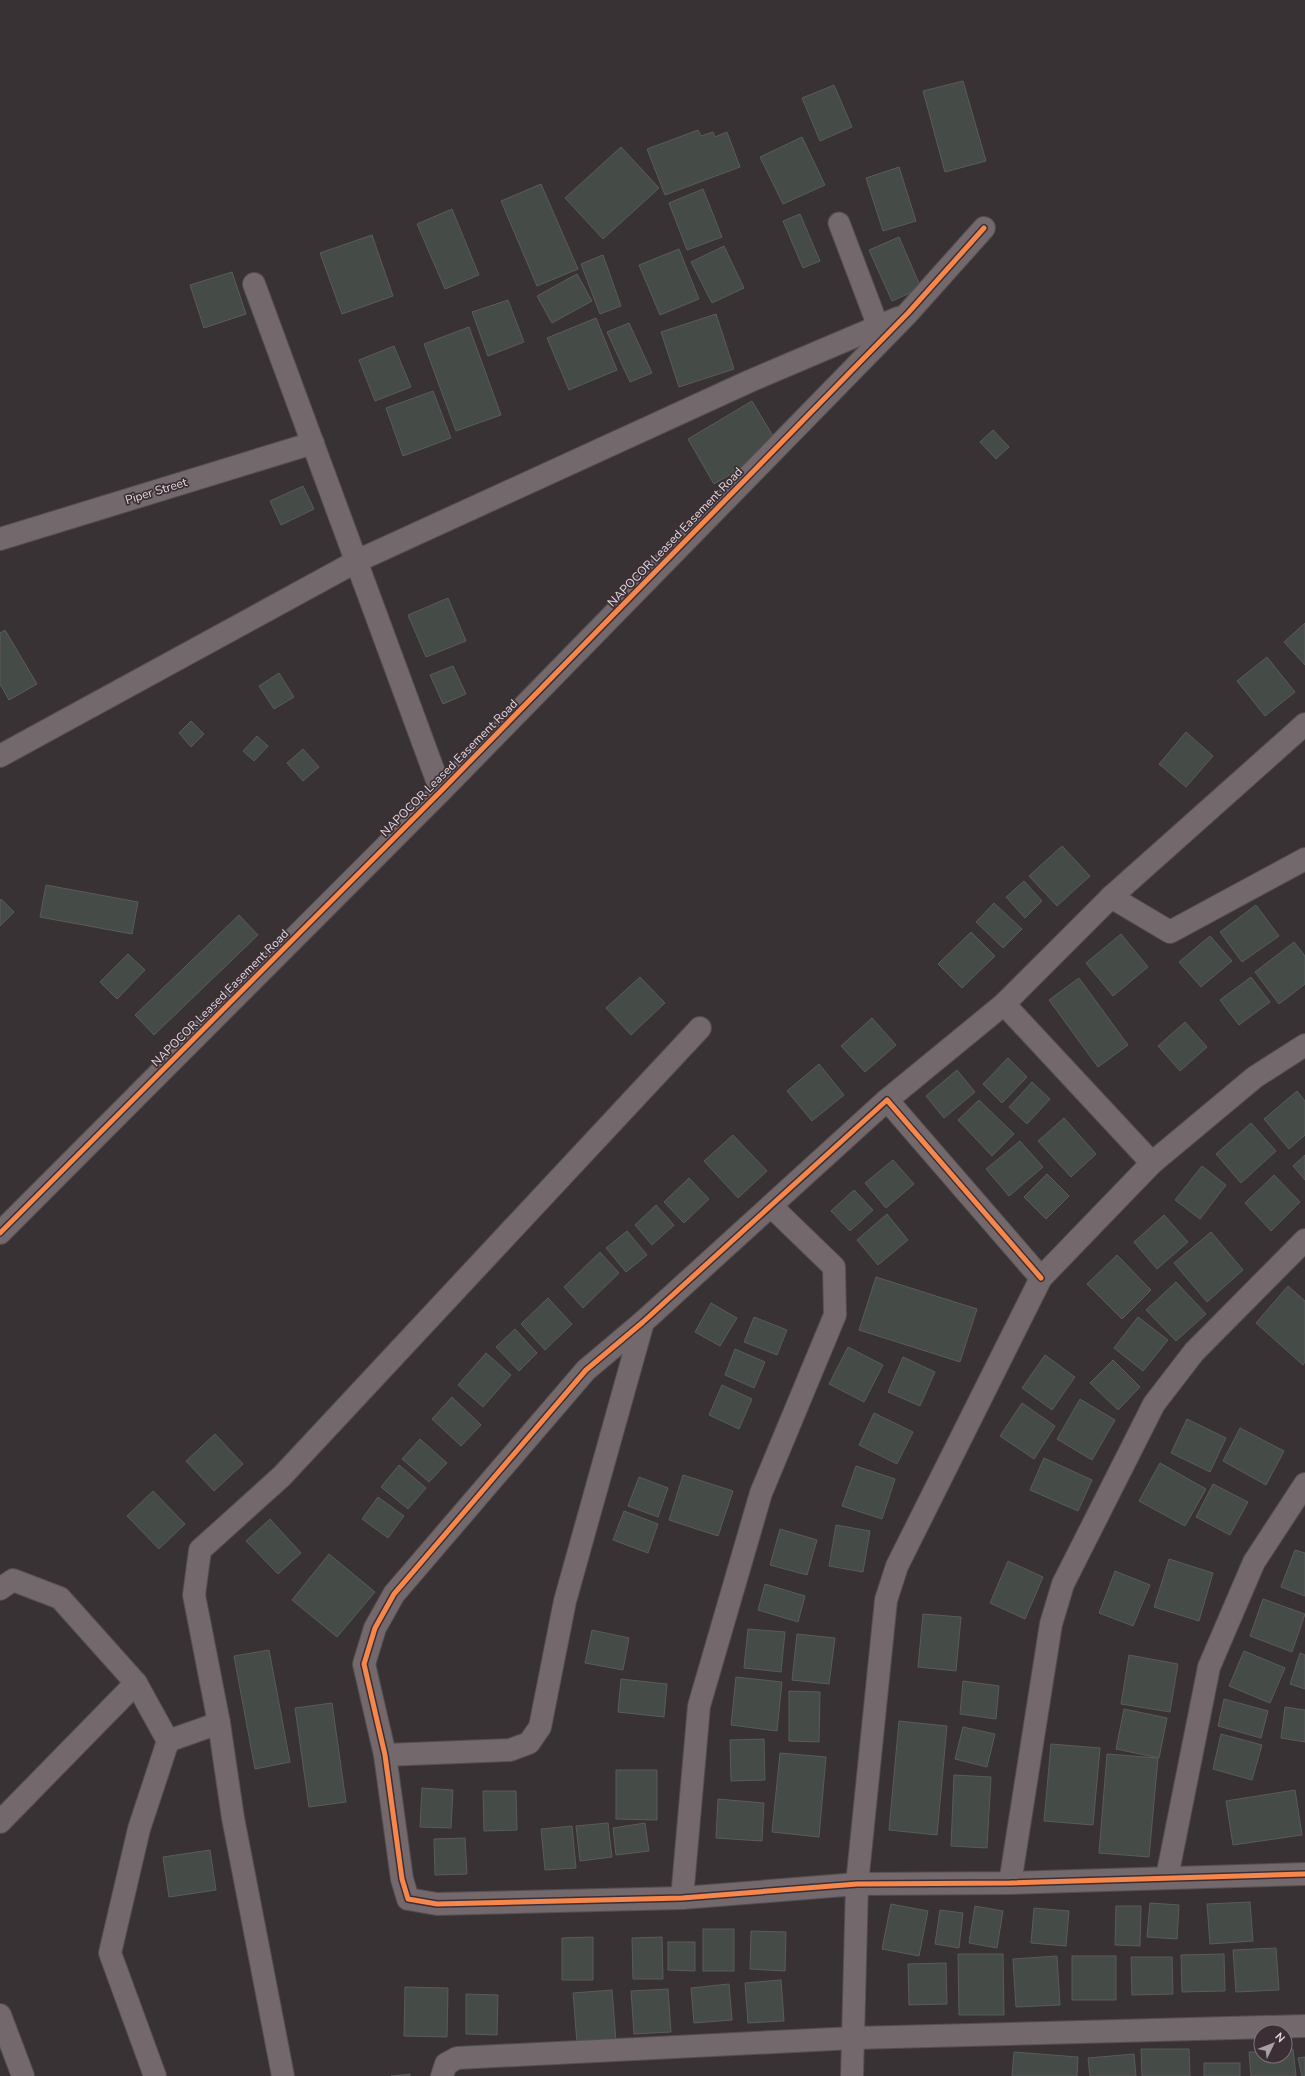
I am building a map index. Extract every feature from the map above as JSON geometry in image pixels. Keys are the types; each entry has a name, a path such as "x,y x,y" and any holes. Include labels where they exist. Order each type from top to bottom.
{"street":[{"name":"NAPOCOR Leased Easement Road","path":"0,1234 441,790 908,313 984,228"},
{"path":"254,284 441,790"},
{"path":"0,756 357,562 750,381 908,313"},
{"name":"Piper Street","path":"0,539 313,443"},
{"path":"1305,724 1111,898 1004,1004 887,1100 643,1322 586,1370 394,1594 375,1628 364,1664 385,1755 402,1879 408,1899 437,1904 682,1898 857,1884 1010,1884 1167,1877 1305,1874"},
{"path":"1111,898 1170,932 1305,859"},
{"path":"1004,1004 1152,1163"},
{"path":"283,2076 233,1818 219,1723 194,1595 200,1550 282,1476 700,1028"},
{"path":"852,2076 857,1884 886,1600 897,1566 1041,1278 1152,1163 1255,1077 1305,1045"},
{"path":"887,1100 1041,1278"},
{"path":"682,1898 699,1706 761,1493 835,1316 834,1267 771,1206"},
{"path":"1010,1884 1051,1624 1063,1584 1154,1404 1194,1352 1305,1240"},
{"path":"385,1755 510,1750 528,1743 540,1727 565,1601 643,1322"},
{"path":"1167,1877 1209,1667 1254,1562 1305,1484"},
{"path":"0,1589 13,1580 60,1598 136,1683 168,1741 139,1829 110,1953 155,2076"},
{"path":"0,1822 136,1683"},
{"path":"168,1741 219,1723"},
{"path":"0,2015 23,2076"},
{"path":"442,2076 446,2064 457,2058 854,2038 1305,2026"}],"lane":[{"path":"839,223 878,326"}],"building":[{"path":"963,81 986,161 945,172 923,91"},
{"path":"834,85 852,127 820,141 802,98"},
{"path":"698,130 701,136 713,132 715,137 727,132 740,167 665,195 647,149"},
{"path":"802,137 825,185 783,204 760,157"},
{"path":"621,147 659,188 603,239 565,198"},
{"path":"899,167 916,221 883,231 866,178"},
{"path":"541,184 578,269 537,286 501,201"},
{"path":"703,189 722,237 687,250 669,203"},
{"path":"452,209 479,275 445,289 417,224"},
{"path":"800,214 820,261 803,268 783,221"},
{"path":"372,235 393,296 342,314 320,253"},
{"path":"899,237 921,288 892,301 869,250"},
{"path":"724,246 744,288 712,303 691,262"},
{"path":"679,249 699,299 660,315 639,265"},
{"path":"603,255 621,306 600,314 581,264"},
{"path":"232,272 246,314 204,328 190,285"},
{"path":"577,274 592,301 552,323 537,296"},
{"path":"508,300 524,342 488,356 472,312"},
{"path":"716,314 734,369 679,387 661,332"},
{"path":"596,318 617,370 569,390 547,338"},
{"path":"629,323 652,373 630,382 607,332"},
{"path":"469,327 501,415 456,431 424,344"},
{"path":"394,346 411,387 375,401 359,360"},
{"path":"433,391 451,438 403,456 386,408"},
{"path":"752,401 779,446 714,484 688,439"},
{"path":"993,430 1009,447 996,459 980,442"},
{"path":"303,486 314,509 281,525 270,501"},
{"path":"448,598 466,641 426,657 408,615"},
{"path":"1305,623 1305,665 1284,642"},
{"path":"5,630 37,684 9,700 0,684 0,633"},
{"path":"1267,657 1295,692 1265,716 1237,681"},
{"path":"453,666 466,694 443,704 430,675"},
{"path":"279,673 294,697 274,709 259,686"},
{"path":"191,721 204,734 191,747 179,733"},
{"path":"1186,732 1213,756 1186,787 1159,764"},
{"path":"257,736 268,746 254,761 243,751"},
{"path":"303,749 319,767 303,781 287,763"},
{"path":"1062,846 1090,876 1057,906 1029,876"},
{"path":"1024,881 1042,901 1025,918 1006,897"},
{"path":"46,885 138,902 132,934 40,917"},
{"path":"1,899 14,912 0,926 0,901"},
{"path":"994,903 1022,929 1003,948 976,922"},
{"path":"1256,905 1279,936 1242,962 1220,932"},
{"path":"239,915 258,935 154,1035 135,1015"},
{"path":"971,932 995,956 962,988 938,964"},
{"path":"1121,934 1148,967 1113,996 1086,963"},
{"path":"1210,936 1232,961 1201,987 1179,962"},
{"path":"1294,942 1305,956 1305,984 1279,1004 1255,972"},
{"path":"128,954 145,970 117,999 100,982"},
{"path":"640,977 665,1003 631,1035 606,1008"},
{"path":"1251,977 1270,1002 1239,1025 1220,1000"},
{"path":"1079,978 1128,1045 1098,1067 1049,1000"},
{"path":"872,1018 896,1045 865,1072 841,1046"},
{"path":"1185,1022 1207,1047 1180,1071 1158,1046"},
{"path":"1008,1058 1027,1077 1002,1103 983,1084"},
{"path":"819,1064 844,1095 812,1121 787,1091"},
{"path":"957,1070 975,1092 944,1118 926,1096"},
{"path":"1032,1082 1050,1099 1027,1124 1009,1107"},
{"path":"1297,1091 1305,1101 1305,1135 1289,1149 1264,1119"},
{"path":"979,1100 1014,1134 992,1156 958,1120"},
{"path":"1064,1118 1096,1154 1071,1177 1038,1141"},
{"path":"1251,1123 1276,1151 1241,1183 1216,1154"},
{"path":"733,1135 767,1171 738,1198 704,1161"},
{"path":"1020,1141 1043,1167 1009,1196 986,1169"},
{"path":"1305,1155 1305,1180 1293,1166"},
{"path":"893,1160 914,1184 886,1208 865,1183"},
{"path":"1202,1166 1226,1185 1200,1219 1175,1200"},
{"path":"1047,1174 1069,1196 1046,1219 1024,1197"},
{"path":"1274,1175 1300,1202 1271,1231 1245,1203"},
{"path":"689,1178 709,1199 684,1223 664,1202"},
{"path":"854,1190 873,1210 850,1231 831,1211"},
{"path":"656,1205 674,1225 652,1245 635,1225"},
{"path":"887,1214 908,1240 878,1265 857,1240"},
{"path":"1164,1215 1188,1242 1157,1269 1134,1242"},
{"path":"627,1231 647,1255 626,1272 606,1248"},
{"path":"1211,1232 1243,1270 1207,1302 1174,1263"},
{"path":"600,1252 619,1273 583,1308 564,1287"},
{"path":"1117,1255 1151,1290 1122,1319 1087,1284"},
{"path":"876,1277 977,1309 960,1362 859,1330"},
{"path":"1176,1282 1206,1314 1176,1341 1146,1310"},
{"path":"1288,1286 1305,1301 1305,1362 1303,1365 1256,1323"},
{"path":"548,1298 572,1324 545,1350 521,1324"},
{"path":"711,1303 737,1318 720,1346 695,1332"},
{"path":"754,1317 787,1330 777,1355 744,1342"},
{"path":"1138,1317 1168,1340 1143,1371 1114,1348"},
{"path":"515,1329 537,1353 519,1371 496,1347"},
{"path":"848,1347 883,1365 864,1402 829,1384"},
{"path":"735,1349 765,1362 754,1388 725,1375"},
{"path":"486,1353 511,1375 483,1407 458,1385"},
{"path":"1045,1355 1075,1377 1052,1410 1022,1388"},
{"path":"903,1357 935,1372 920,1406 888,1392"},
{"path":"1113,1360 1140,1387 1118,1410 1090,1383"},
{"path":"722,1385 752,1399 739,1429 709,1415"},
{"path":"452,1397 481,1425 461,1446 432,1419"},
{"path":"1080,1399 1115,1420 1092,1460 1057,1439"},
{"path":"1022,1403 1055,1426 1034,1459 1000,1436"},
{"path":"874,1413 913,1432 897,1464 859,1445"},
{"path":"1187,1419 1226,1438 1210,1472 1171,1453"},
{"path":"1240,1428 1284,1451 1266,1485 1223,1461"},
{"path":"215,1434 243,1464 214,1491 186,1461"},
{"path":"420,1439 447,1463 429,1482 402,1459"},
{"path":"1044,1458 1092,1480 1078,1511 1030,1490"},
{"path":"1160,1463 1206,1489 1185,1526 1139,1501"},
{"path":"399,1465 426,1488 408,1509 381,1487"},
{"path":"856,1466 895,1479 882,1519 842,1506"},
{"path":"683,1475 733,1491 718,1536 669,1520"},
{"path":"639,1477 668,1488 658,1517 628,1506"},
{"path":"1213,1484 1248,1502 1230,1535 1196,1517"},
{"path":"153,1491 185,1524 159,1549 127,1516"},
{"path":"378,1497 404,1516 388,1538 362,1519"},
{"path":"624,1511 658,1524 648,1553 613,1540"},
{"path":"270,1519 301,1553 278,1574 246,1541"},
{"path":"836,1525 870,1531 863,1572 829,1566"},
{"path":"780,1529 817,1540 807,1575 770,1565"},
{"path":"1295,1550 1305,1553 1305,1596 1281,1587"},
{"path":"329,1554 375,1592 337,1637 292,1600"},
{"path":"1169,1559 1213,1573 1199,1621 1154,1607"},
{"path":"1008,1561 1043,1577 1025,1619 990,1603"},
{"path":"1115,1571 1150,1585 1133,1626 1099,1613"},
{"path":"765,1584 805,1596 798,1622 758,1610"},
{"path":"1263,1599 1305,1614 1292,1652 1250,1636"},
{"path":"923,1614 961,1617 956,1671 918,1667"},
{"path":"748,1629 785,1632 781,1672 744,1668"},
{"path":"592,1630 629,1638 623,1670 585,1663"},
{"path":"797,1634 835,1638 829,1684 792,1680"},
{"path":"269,1650 290,1762 255,1769 234,1656"},
{"path":"1244,1651 1285,1668 1270,1703 1229,1686"},
{"path":"1300,1653 1305,1655 1305,1689 1290,1684"},
{"path":"1129,1655 1178,1664 1170,1712 1121,1704"},
{"path":"736,1677 782,1682 777,1731 731,1725"},
{"path":"621,1679 667,1684 664,1717 618,1712"},
{"path":"963,1681 999,1686 996,1719 960,1714"},
{"path":"789,1691 820,1692 819,1742 789,1741"},
{"path":"1224,1699 1268,1711 1261,1738 1218,1726"},
{"path":"332,1703 346,1802 309,1807 295,1708"},
{"path":"1285,1707 1305,1710 1305,1742 1281,1738"},
{"path":"1124,1709 1167,1718 1159,1758 1116,1749"},
{"path":"899,1721 947,1726 937,1835 889,1830"},
{"path":"963,1727 995,1734 987,1767 955,1759"},
{"path":"1221,1734 1262,1745 1252,1780 1213,1769"},
{"path":"764,1739 765,1780 731,1781 730,1740"},
{"path":"1051,1744 1100,1748 1093,1825 1044,1821"},
{"path":"780,1753 826,1757 819,1837 772,1832"},
{"path":"1107,1754 1158,1758 1149,1857 1099,1853"},
{"path":"616,1770 657,1770 657,1820 616,1819"},
{"path":"954,1775 991,1777 987,1848 951,1846"},
{"path":"422,1788 453,1790 451,1828 420,1827"},
{"path":"1295,1790 1302,1835 1233,1845 1226,1801"},
{"path":"483,1791 516,1791 517,1830 484,1831"},
{"path":"718,1799 764,1803 762,1841 716,1838"},
{"path":"608,1823 612,1857 580,1861 576,1826"},
{"path":"645,1823 649,1851 616,1855 613,1828"},
{"path":"572,1826 576,1868 545,1870 541,1829"},
{"path":"465,1838 467,1874 435,1875 434,1839"},
{"path":"210,1850 216,1890 169,1897 163,1857"},
{"path":"1250,1902 1253,1941 1210,1944 1207,1904"},
{"path":"1150,1903 1179,1905 1177,1939 1147,1937"},
{"path":"891,1904 928,1911 919,1956 882,1949"},
{"path":"975,1906 1003,1911 997,1948 969,1943"},
{"path":"1116,1906 1141,1906 1140,1946 1115,1945"},
{"path":"1034,1908 1069,1911 1066,1946 1031,1943"},
{"path":"940,1910 963,1913 959,1948 935,1944"},
{"path":"703,1929 734,1929 734,1971 703,1971"},
{"path":"751,1931 786,1932 785,1971 750,1969"},
{"path":"593,1937 593,1980 562,1980 562,1938"},
{"path":"662,1937 663,1979 633,1979 632,1938"},
{"path":"668,1942 695,1942 695,1971 668,1970"},
{"path":"1276,1948 1279,1990 1236,1992 1233,1950"},
{"path":"958,1954 1003,1954 1004,2015 959,2015"},
{"path":"1224,1954 1225,1991 1182,1992 1181,1955"},
{"path":"1057,1956 1060,2005 1016,2007 1013,1959"},
{"path":"1072,1956 1116,1956 1116,2000 1072,2000"},
{"path":"1131,1957 1172,1957 1173,1994 1132,1995"},
{"path":"946,1963 947,2004 909,2005 908,1964"},
{"path":"781,1980 784,2021 748,2023 745,1983"},
{"path":"729,1984 732,2020 694,2023 691,1988"},
{"path":"405,1987 448,1988 447,2037 404,2036"},
{"path":"668,1989 671,2032 634,2034 631,1991"},
{"path":"612,1990 616,2041 577,2043 573,1993"},
{"path":"466,1994 498,1995 497,2035 466,2034"},
{"path":"1141,2049 1189,2049 1190,2076 1142,2076"},
{"path":"1293,2049 1296,2076 1251,2076 1249,2052 1253,2052 1253,2064 1293,2064"},
{"path":"1014,2052 1078,2057 1077,2076 1012,2076"},
{"path":"1134,2054 1136,2076 1090,2076 1088,2058"},
{"path":"1305,2057 1305,2076 1302,2076 1298,2058"},
{"path":"1204,2063 1240,2063 1240,2076 1204,2076"},
{"path":"410,2074 410,2076 391,2076"}],"cycle path":[{"path":"0,1233 441,791 908,313 984,228"},
{"path":"1041,1278 887,1100 643,1322 586,1370 394,1594 375,1628 364,1664 385,1755 402,1879 408,1899 437,1904 682,1898 857,1884 1010,1883 1305,1874"}]}
